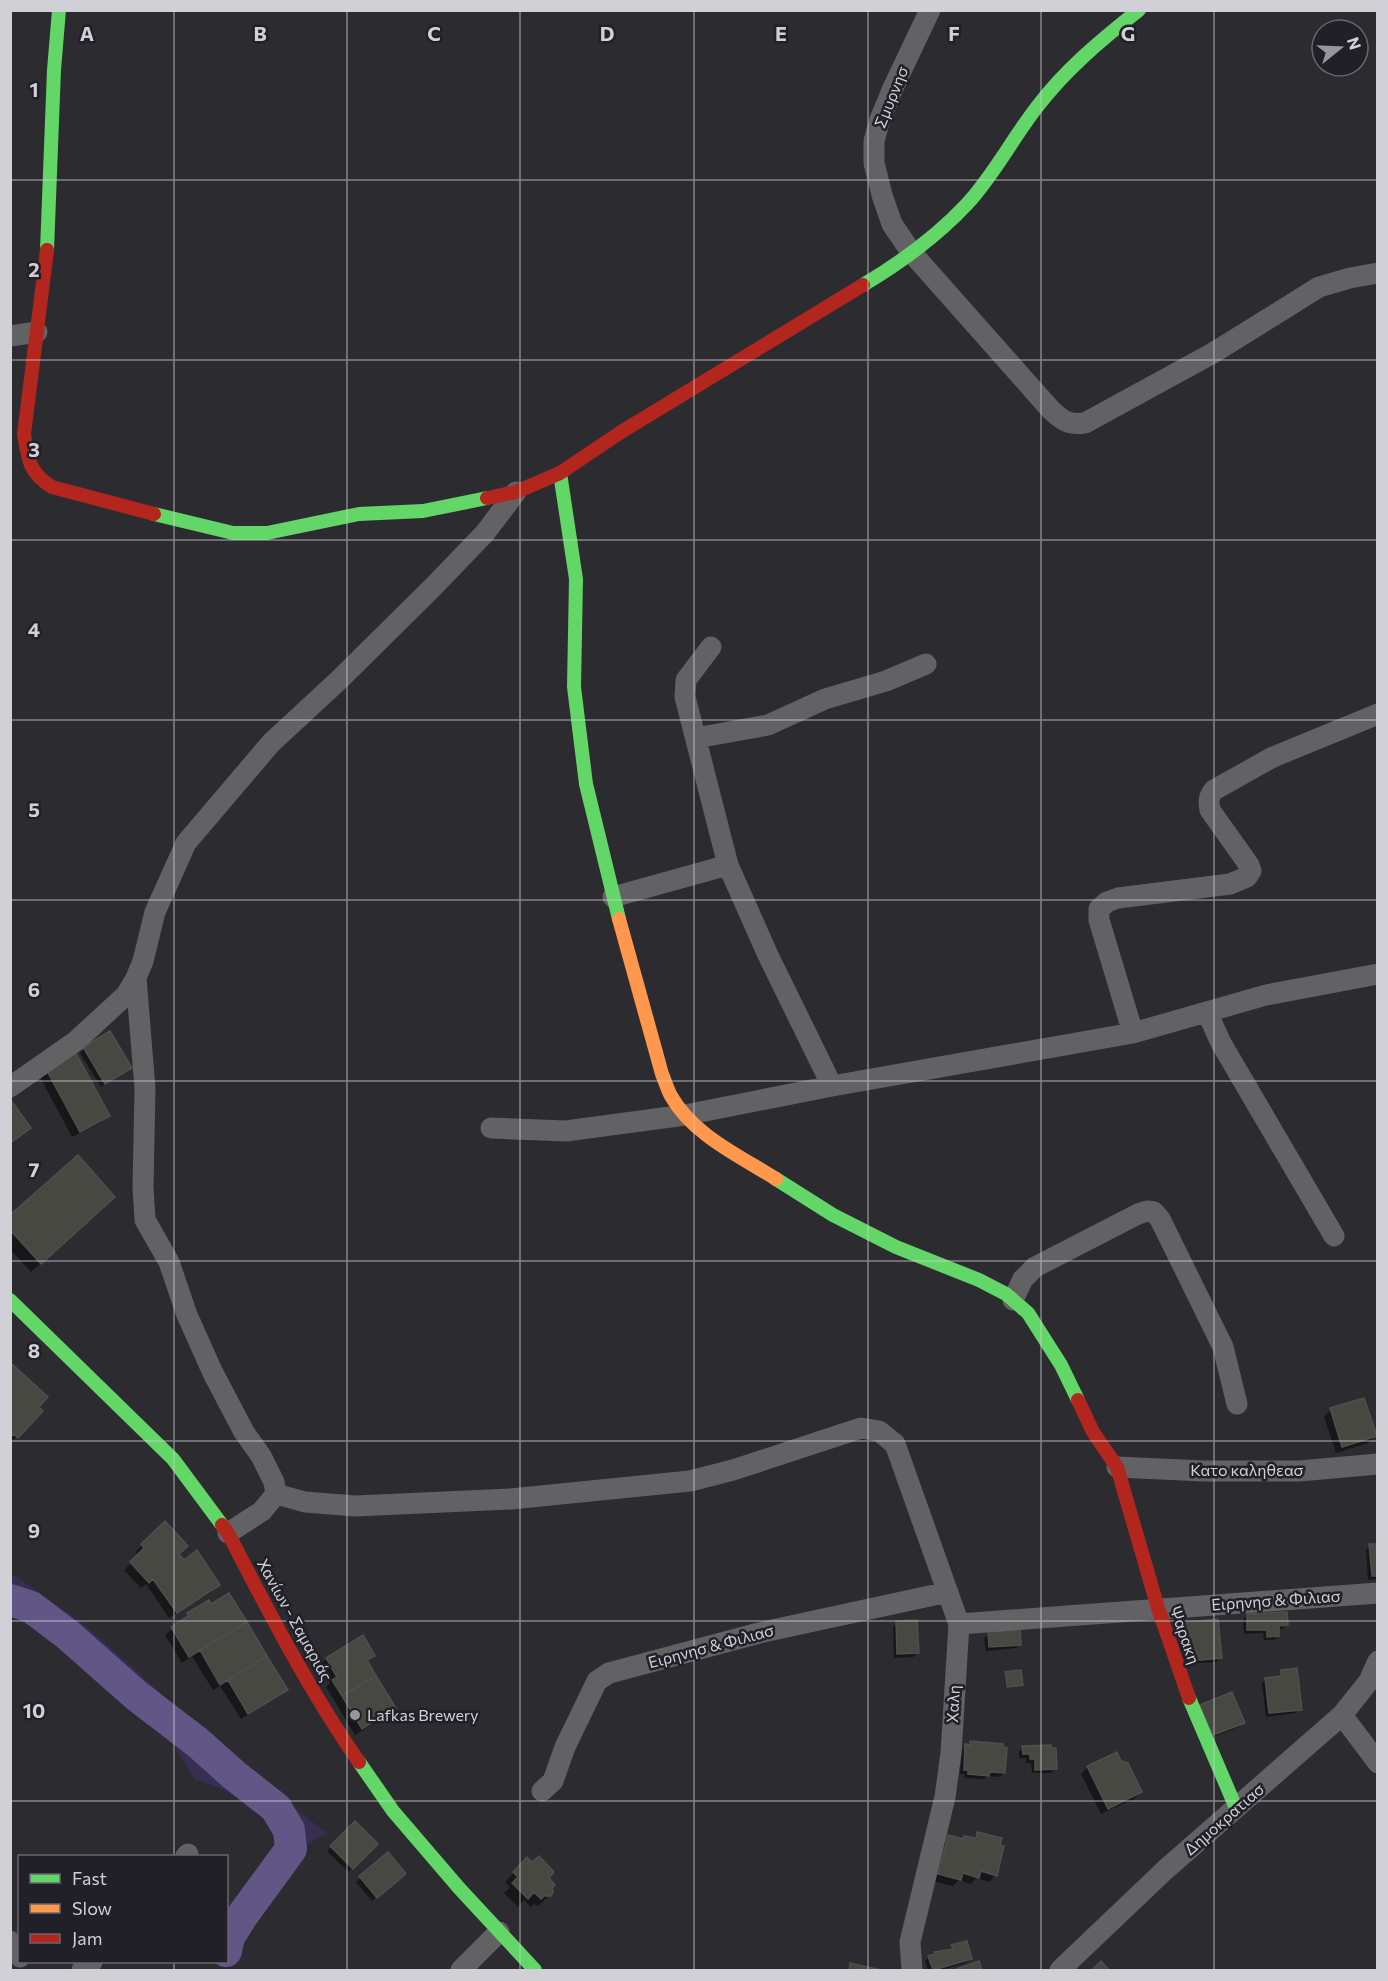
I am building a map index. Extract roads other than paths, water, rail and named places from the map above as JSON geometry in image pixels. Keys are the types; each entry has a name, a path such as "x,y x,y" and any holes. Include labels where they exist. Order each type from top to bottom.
{"street":[{"path":"59,10 54,70 48,240 24,434 27,454 39,479 52,487 233,533 267,533 359,514 423,511 516,492 560,473 621,432 863,285 911,252 967,204 1008,152 1036,108 1073,67 1139,10"},
{"name":"Σμυρνησ","path":"930,10 880,118 874,141 874,163 882,195 892,224 911,252 1062,420 1074,424 1085,423 1214,353 1319,287 1377,273"},
{"path":"10,336 37,332"},
{"name":"Ψαρακη","path":"560,473 576,579 574,687 584,774 613,897 662,1074 670,1095 685,1115 708,1136 833,1215 896,1247 979,1280 1006,1294 1028,1313 1061,1365 1093,1432 1117,1467 1158,1608 1193,1710 1236,1808"},
{"path":"10,1087 76,1041 126,995 143,961 155,912 186,843 271,743 339,680 447,572 484,533 516,492"},
{"path":"711,647 686,680 686,697 728,865 767,953 832,1086"},
{"path":"696,738 768,725 825,699 886,681 926,664"},
{"path":"1133,1033 1099,920 1099,909 1107,902 1118,898 1230,884 1247,878 1251,871 1249,865 1210,810 1208,802 1214,789 1273,757 1377,714"},
{"path":"613,897 728,865"},
{"path":"491,1128 566,1131 685,1115 832,1086 1133,1033 1266,994 1377,974"},
{"path":"136,978 145,1088 143,1187 146,1220 169,1262 187,1315 213,1373 244,1432 261,1456 274,1482 276,1494 262,1511 228,1533"},
{"path":"1207,1012 1221,1043 1334,1236"},
{"path":"1013,1300 1023,1279 1035,1267 1138,1214 1147,1211 1154,1212 1160,1219 1223,1347 1237,1404"},
{"name":"Χανίων - Σαμαριάς","path":"10,1300 173,1458 228,1533 269,1612 343,1739 393,1811 535,1971"},
{"name":"Χαλη","path":"276,1494 305,1502 355,1506 512,1499 690,1481 733,1470 861,1428 879,1431 895,1444 958,1624 951,1753 945,1797 910,1942 912,1971"},
{"name":"Κατο καληθεασ","path":"1117,1467 1204,1471 1299,1471 1377,1464"},
{"name":"Ειρηνησ & Φιλιασ","path":"542,1791 552,1781 565,1747 597,1681 609,1673 759,1633 948,1592"},
{"name":"Ειρηνησ & Φιλιασ","path":"958,1624 1377,1593"},
{"name":"Δημοκρατιασ","path":"1060,1971 1166,1870 1342,1715 1369,1681 1377,1660"},
{"path":"1342,1715 1377,1763"},
{"path":"461,1971 499,1932"},
{"path":"10,1941 18,1954"}],"waterway":[{"path":"10,1600 31,1607 68,1635 137,1696 197,1742 276,1808 289,1830 291,1849 242,1916 228,1942"}],"place":[{"name":"Lafkas Brewery","path":"355,1715"}]}
